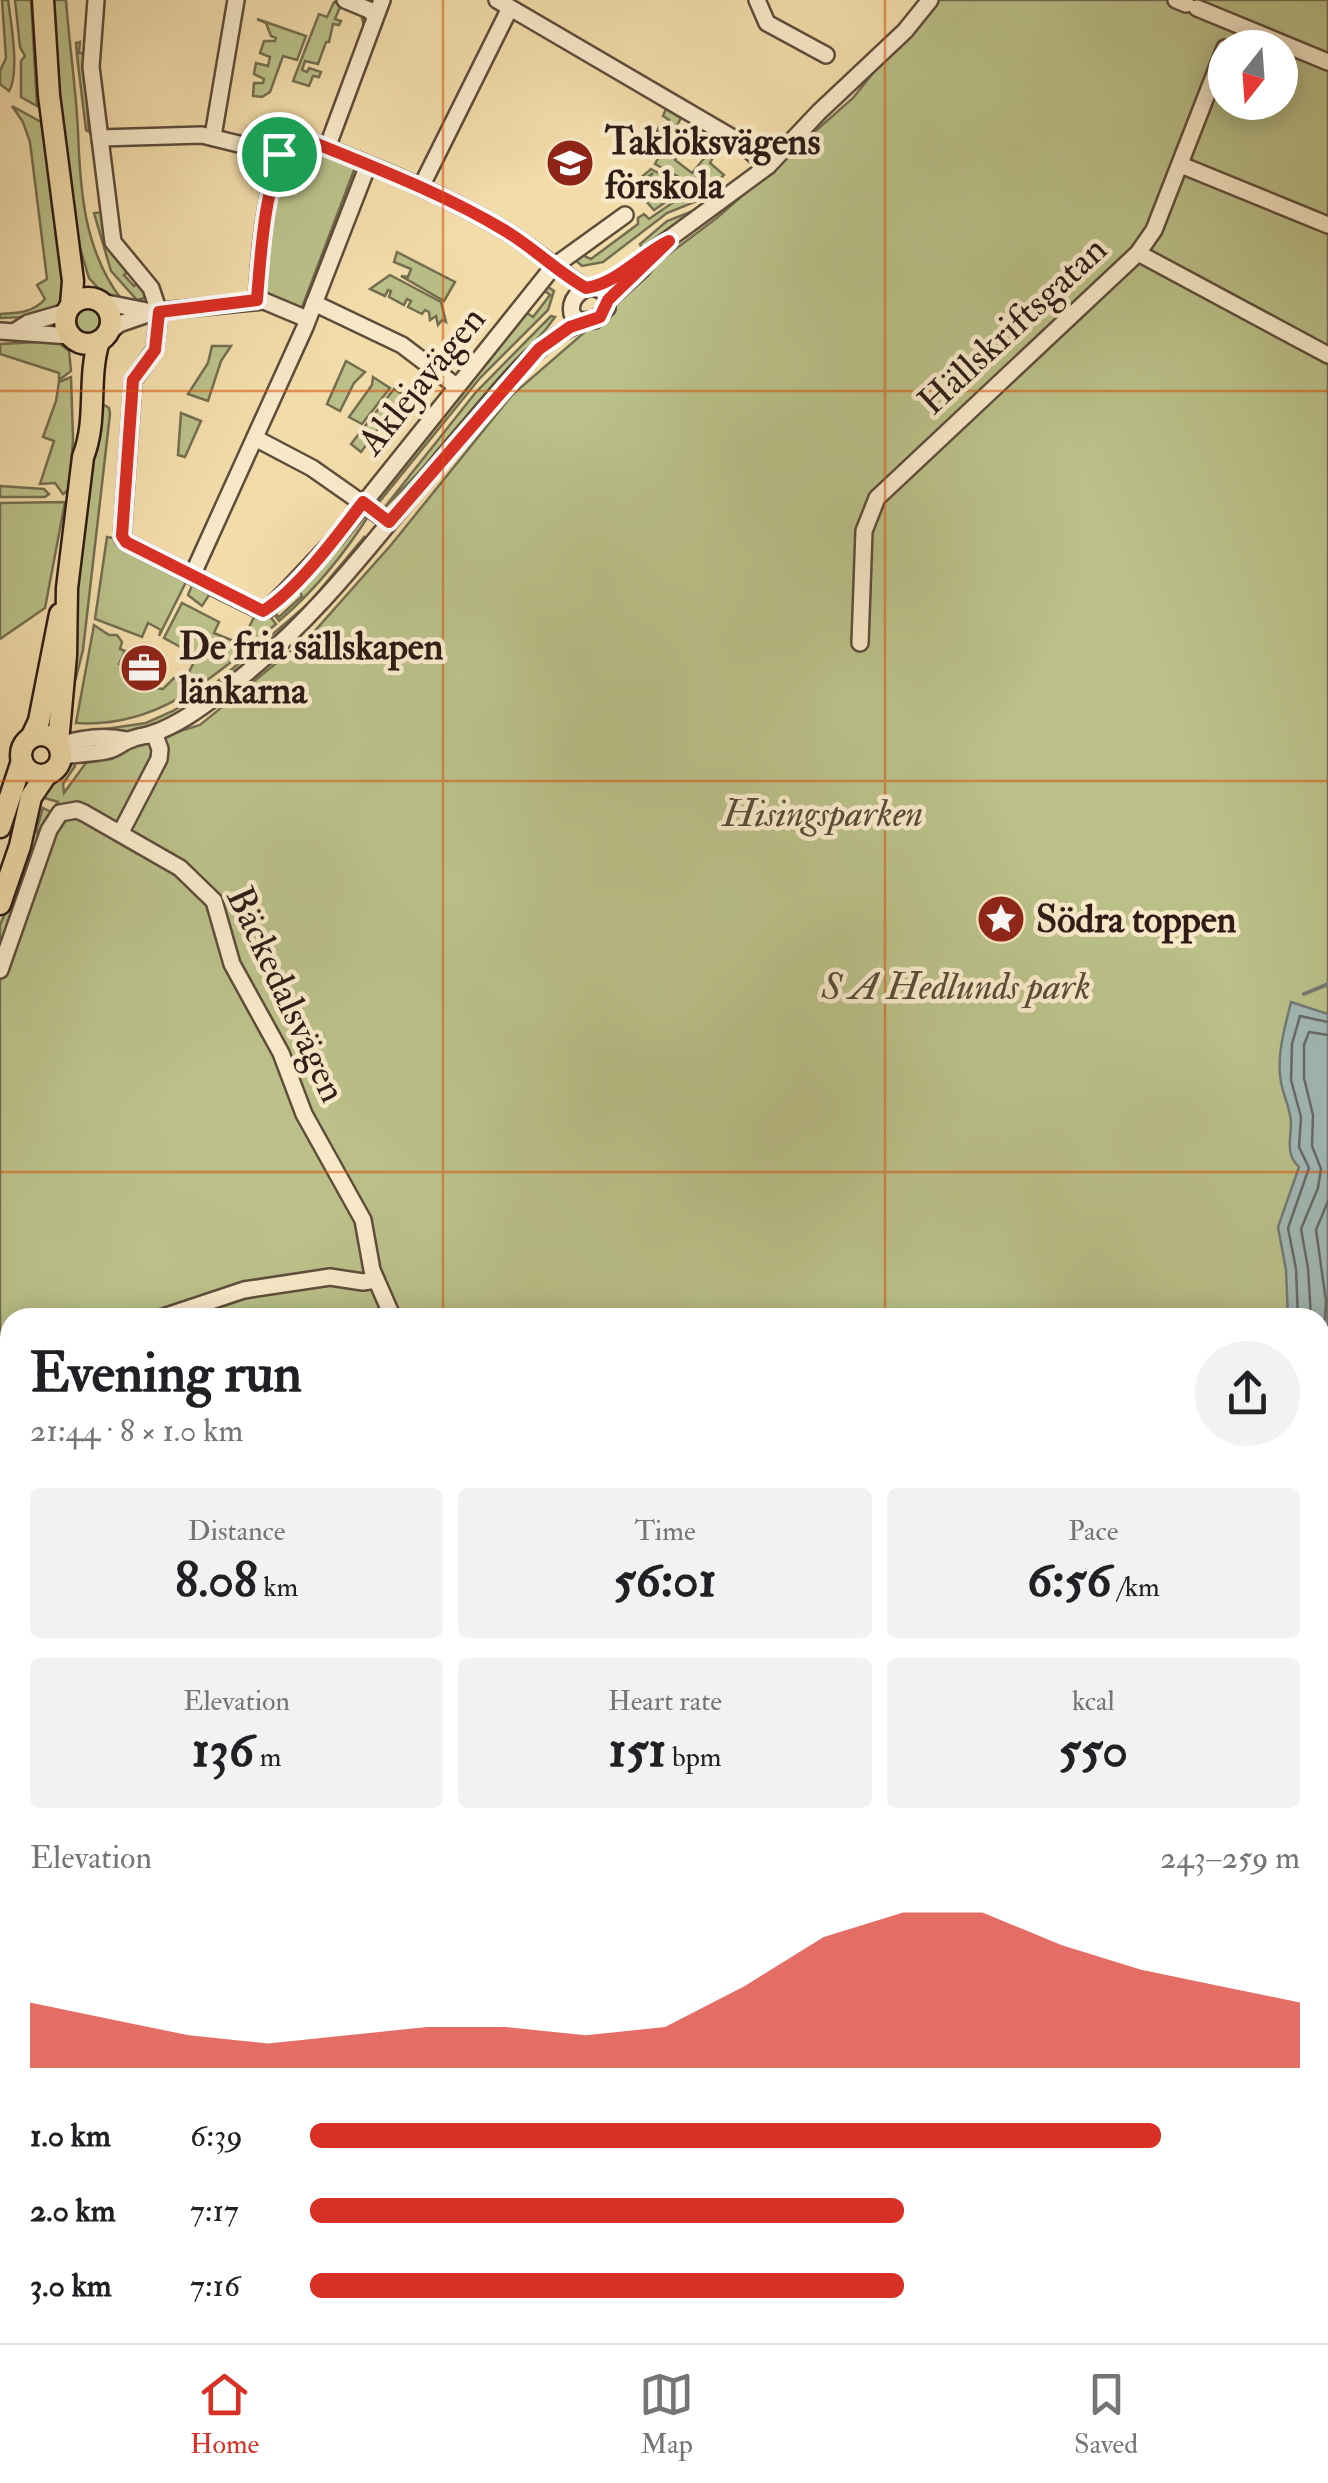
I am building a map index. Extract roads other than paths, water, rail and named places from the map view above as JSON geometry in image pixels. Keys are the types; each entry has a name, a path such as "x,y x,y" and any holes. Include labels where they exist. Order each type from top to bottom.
{"main road":[{"path":"43,0 49,95 73,281 65,324 73,338 81,372 84,457"},
{"path":"0,904 20,846 31,797 56,767 66,655 67,588 84,457 92,427 94,362 111,317 98,300 66,222"},
{"path":"69,308 80,299 98,300"},
{"path":"73,338 88,344 103,338"},
{"path":"0,827 22,752 38,721 50,651 67,588"},
{"path":"31,738 44,734 59,748"},
{"path":"22,761 31,774 46,775"}],"street":[{"path":"96,0 91,67 113,242 151,288 156,312"},
{"path":"213,136 236,0"},
{"path":"345,0 375,16"},
{"path":"327,148 382,0"},
{"path":"756,0 768,24 826,55"},
{"path":"539,349 583,322 600,317 608,300 669,241 768,166 898,38 930,0"},
{"path":"420,188 504,4 732,138 768,166"},
{"path":"1186,4 1328,62"},
{"name":"Hällskriftsgatan","path":"1232,30 1234,24"},
{"name":"Hällskriftsgatan","path":"860,642 864,531 877,498 1138,253 1154,230 1208,92"},
{"path":"100,138 150,134 213,136 279,154"},
{"path":"257,300 279,154 288,136 298,136 368,165 507,231 582,296"},
{"path":"192,576 307,320 368,165"},
{"path":"1180,165 1328,226"},
{"name":"Aklejavägen","path":"156,312 155,350 133,380 122,536 126,542 263,611 323,552 555,269 625,214"},
{"path":"59,748 106,751 154,733 214,698 277,647 346,578 582,296 669,241"},
{"path":"1138,253 1328,355"},
{"path":"582,296 606,292 608,300"},
{"path":"582,296 574,317 583,322"},
{"path":"98,300 156,312"},
{"path":"103,338 119,324 156,312 257,300 307,320"},
{"path":"314,302 404,346 456,386"},
{"path":"8,330 69,308"},
{"path":"8,330 73,338"},
{"path":"255,438 312,468 389,522"},
{"path":"120,832 159,759 160,748 154,733"},
{"name":"Bäckedalsvägen","path":"0,970 48,830 57,815 77,810 180,868 214,901 232,964 281,1053 304,1114 363,1220 376,1280 389,1308"},
{"path":"190,1308 244,1290 330,1276 363,1282 376,1280"}],"water":[{"path":"1291,1002 1328,1014 1328,1308 1288,1308 1278,1227 1299,1167 1290,1152 1290,1117 1280,1072"}],"waterway":[{"path":"1304,994 1328,984"}],"place":[{"name":"Taklöksvägens förskola","path":"570,163"},
{"name":"De fria sällskapen länkarna","path":"144,668"},
{"name":"Södra toppen","path":"1001,919"}],"park label":[{"name":"Hisingsparken","path":"823,813"},
{"name":"S A Hedlunds park","path":"956,986"}]}
